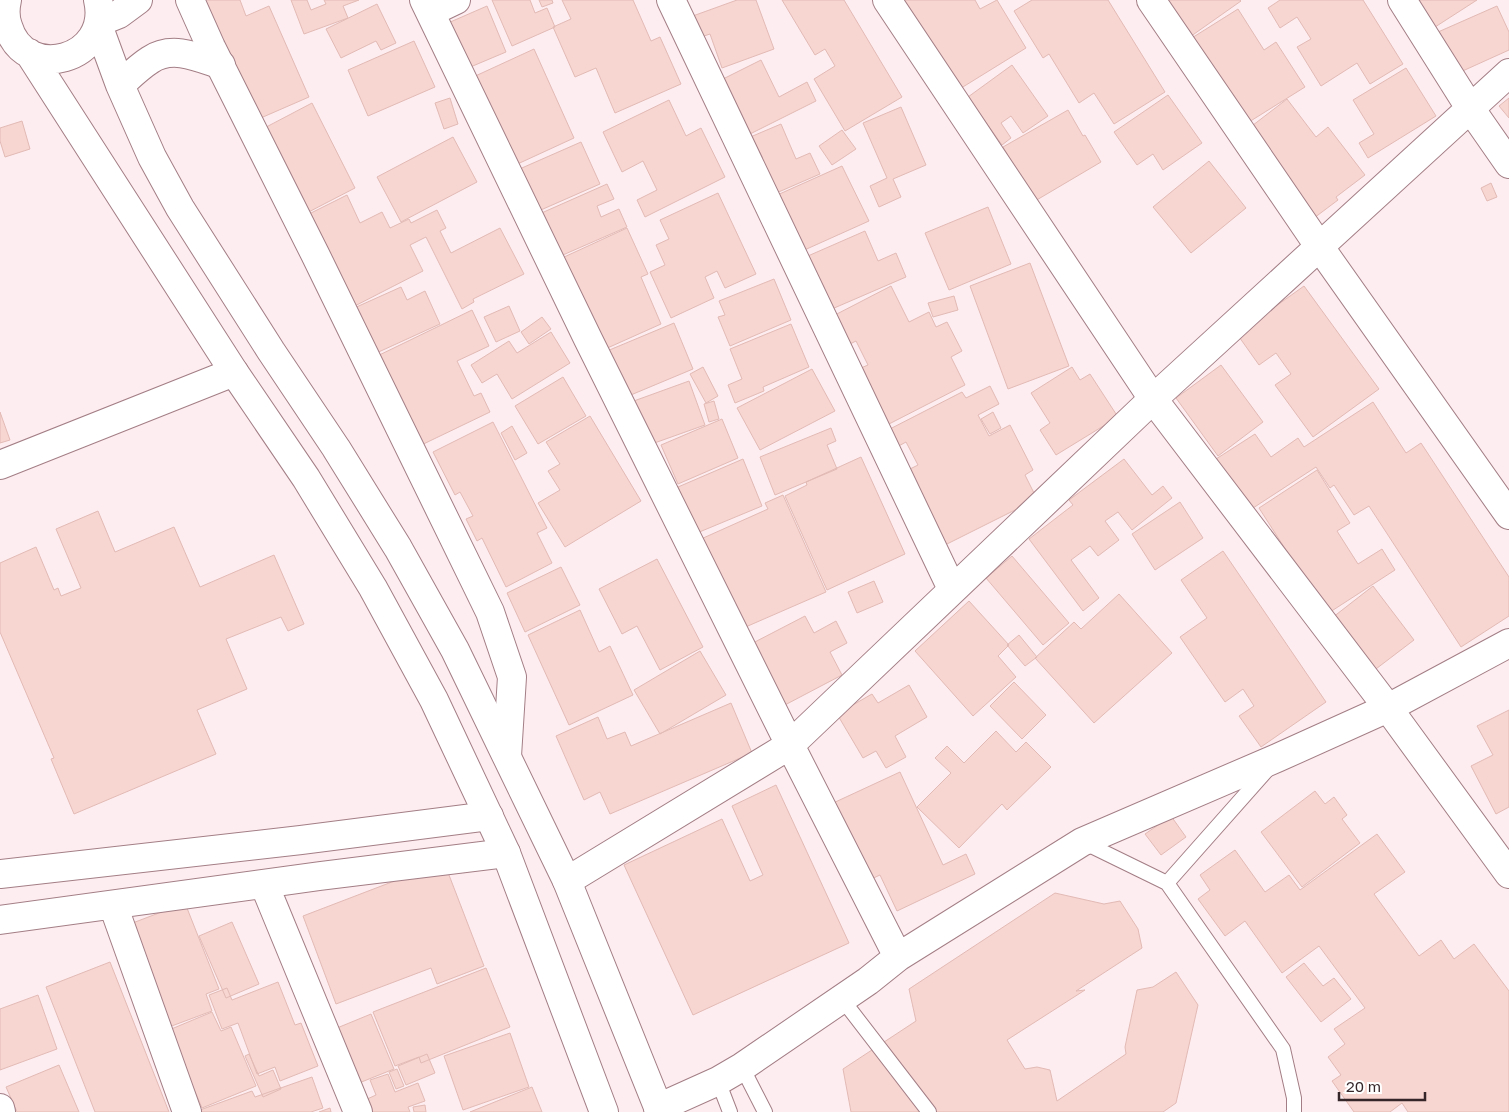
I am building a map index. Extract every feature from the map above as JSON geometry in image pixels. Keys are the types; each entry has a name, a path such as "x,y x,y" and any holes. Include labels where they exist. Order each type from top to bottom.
{"street":[{"path":"98,16 119,14 138,0"},
{"path":"190,0 490,612 512,677 507,756"},
{"path":"456,0 428,6 588,339 898,957"},
{"path":"670,0 952,589"},
{"path":"886,0 1153,399 1388,708 1509,874"},
{"path":"1151,0 1319,246 1509,515"},
{"path":"1402,0 1470,108 1509,164"},
{"path":"5,2 5,34 29,54 234,372 306,478 373,588 434,700 506,853 604,1112"},
{"path":"29,54 57,60 83,49 92,38 98,16"},
{"path":"98,16 120,85 152,157 180,208 336,448 398,548 455,650 567,881 659,1110 742,1067 868,981 898,957 1082,842 1388,708 1509,643"},
{"path":"120,85 149,60 167,53 196,56 221,65"},
{"path":"567,881 790,745 1153,399 1509,73"},
{"path":"0,465 234,372"},
{"path":"0,874 301,840 489,816"},
{"path":"0,920 506,853"},
{"path":"174,855 182,895"},
{"path":"264,884 358,1112"},
{"path":"113,905 187,1112"},
{"path":"0,1108 1,1112"}],"lane":[{"path":"1167,883 1277,758"},
{"path":"1082,842 1167,883 1283,1049 1294,1098 1294,1112"},
{"path":"842,999 928,1112"},
{"path":"742,1067 765,1112"},
{"path":"718,1081 730,1112"}],"building":[{"path":"192,0 240,0 246,16 269,6 309,97 247,124"},
{"path":"291,0 307,0 311,10 326,4 324,0 359,0 343,6 348,18 304,34"},
{"path":"492,0 530,0 535,13 547,8 555,27 512,46"},
{"path":"539,0 552,0 553,3 542,7"},
{"path":"562,0 633,0 651,41 660,37 681,84 615,113 596,68 575,77 553,27 571,19"},
{"path":"737,0 756,0 774,49 722,68 710,34 698,38 690,17"},
{"path":"782,0 844,0 902,97 845,131 814,79 835,66 825,49 815,55"},
{"path":"899,0 975,0 980,9 997,0 1026,48 958,90"},
{"path":"1032,0 1108,0 1165,92 1114,124 1094,93 1079,103 1049,54 1043,58 1014,11"},
{"path":"1160,0 1240,0 1241,1 1187,39"},
{"path":"1280,0 1363,0 1403,64 1370,84 1357,63 1321,86 1297,47 1311,39 1297,17 1280,28 1268,8"},
{"path":"1413,0 1477,0 1432,29"},
{"path":"377,4 396,43 381,50 376,41 341,58 326,29"},
{"path":"487,6 506,52 468,68 448,23"},
{"path":"1497,6 1509,32 1509,50 1456,74 1438,32"},
{"path":"1238,9 1264,50 1276,42 1305,87 1241,127 1187,41"},
{"path":"414,41 435,87 368,116 348,70"},
{"path":"534,49 574,138 511,167 471,78"},
{"path":"761,60 779,97 807,82 816,101 742,138 719,81"},
{"path":"1012,65 1048,116 1023,133 1011,116 1001,123 1011,138 1002,145 968,97"},
{"path":"1406,68 1436,116 1368,158 1359,143 1374,134 1353,100"},
{"path":"1168,95 1202,143 1163,170 1153,154 1137,165 1114,132"},
{"path":"450,98 458,124 444,129 435,103"},
{"path":"1509,98 1509,118 1499,106"},
{"path":"1287,99 1316,137 1328,127 1365,175 1336,197 1338,200 1310,221 1244,132"},
{"path":"669,100 686,136 701,128 725,177 645,217 637,200 657,190 643,161 622,172 603,132"},
{"path":"312,103 355,188 299,217 251,135"},
{"path":"901,107 926,165 893,179 901,197 879,207 870,186 887,178 863,123"},
{"path":"1068,110 1101,162 1035,201 1003,147"},
{"path":"22,121 30,149 5,157 0,141 0,128"},
{"path":"781,124 796,159 810,153 820,174 774,194 748,138"},
{"path":"842,130 856,149 832,165 819,146"},
{"path":"453,137 477,182 401,222 377,177"},
{"path":"581,142 600,184 534,213 515,171"},
{"path":"1209,161 1246,208 1191,253 1153,207"},
{"path":"842,166 869,221 800,252 775,196"},
{"path":"1491,183 1497,197 1487,201 1481,188"},
{"path":"607,184 614,199 597,206 601,217 619,209 627,227 556,258 537,215"},
{"path":"718,193 756,274 725,288 717,271 705,277 714,298 671,318 650,272 665,265 656,245 669,239 660,220"},
{"path":"347,195 360,223 382,212 390,228 409,219 411,223 437,210 446,228 440,231 451,253 500,228 524,274 473,299 474,302 462,309 426,237 410,245 423,271 345,311 299,219"},
{"path":"988,207 1011,264 949,290 925,233"},
{"path":"627,228 648,274 641,277 661,324 603,350 562,258"},
{"path":"865,231 878,261 896,253 906,277 825,312 801,259"},
{"path":"1030,263 1069,366 1008,389 970,286"},
{"path":"774,279 791,320 730,346 718,317 725,315 719,301"},
{"path":"891,286 909,322 929,312 936,327 947,322 962,351 951,357 965,385 889,424 861,368 868,365 856,341 848,345 833,316"},
{"path":"1304,286 1379,389 1313,437 1275,385 1291,374 1276,353 1259,365 1237,334"},
{"path":"401,287 407,300 425,291 440,324 372,355 352,309"},
{"path":"954,296 958,310 933,317 928,303"},
{"path":"509,306 520,331 496,342 484,317"},
{"path":"472,310 489,346 457,361 474,396 481,393 490,412 411,450 367,361"},
{"path":"542,317 551,329 529,344 521,332"},
{"path":"674,323 693,369 626,397 607,351"},
{"path":"791,324 809,367 763,387 764,391 735,403 728,385 742,379 730,349"},
{"path":"551,332 570,363 512,399 497,374 482,383 471,365 509,341 517,353"},
{"path":"1221,365 1263,422 1218,456 1176,398"},
{"path":"703,367 718,396 706,403 690,374"},
{"path":"1072,367 1080,380 1090,374 1118,417 1056,455 1040,430 1050,423 1031,393"},
{"path":"812,369 835,411 760,450 737,408"},
{"path":"563,377 586,416 538,444 515,406"},
{"path":"689,381 705,425 646,446 631,402"},
{"path":"990,386 999,404 978,415 989,436 1010,425 1033,470 1025,475 1037,499 943,546 906,471 918,465 906,442 895,448 886,431 962,392 966,398"},
{"path":"714,401 719,419 709,422 704,404"},
{"path":"1373,402 1406,453 1421,443 1509,577 1509,616 1461,647 1369,506 1354,515 1334,485 1330,488 1316,467 1250,510 1216,459 1255,434 1271,457 1298,438 1304,447"},
{"path":"0,412 10,440 0,443"},
{"path":"993,412 1001,428 990,434 981,419"},
{"path":"590,416 641,501 565,547 538,503 560,490 548,471 560,464 546,442"},
{"path":"722,419 738,458 678,484 661,445"},
{"path":"493,422 547,528 537,533 552,563 506,587 482,538 477,541 466,519 473,516 460,492 455,495 433,452"},
{"path":"512,426 527,453 515,460 501,433"},
{"path":"831,428 836,441 827,445 837,469 775,495 760,457"},
{"path":"861,457 905,554 827,590 785,496 807,485 806,482"},
{"path":"743,459 762,506 697,533 678,487"},
{"path":"1124,459 1152,495 1163,486 1172,498 1132,530 1118,512 1105,521 1119,540 1098,556 1090,546 1071,560 1099,598 1083,611 1029,539 1073,505 1069,500"},
{"path":"1317,470 1350,523 1337,531 1358,564 1382,549 1395,570 1327,614 1259,508"},
{"path":"783,495 826,592 741,629 701,539 768,509 765,503"},
{"path":"1180,502 1203,538 1155,570 1132,534"},
{"path":"98,511 115,552 174,527 200,587 274,555 304,624 288,631 281,617 226,639 247,689 197,710 216,754 74,814 51,759 54,758 0,632 0,563 36,547 54,590 58,588 61,596 81,588 56,529"},
{"path":"1223,551 1326,702 1261,747 1239,716 1254,706 1243,689 1225,702 1180,637 1207,618 1181,580"},
{"path":"1012,556 1069,623 1043,645 986,578"},
{"path":"657,559 703,647 660,670 637,626 622,634 599,589"},
{"path":"561,567 580,605 525,632 507,593"},
{"path":"874,581 883,602 857,613 848,592"},
{"path":"1373,586 1414,640 1368,675 1328,621"},
{"path":"1119,594 1172,653 1094,723 1035,658 1074,622 1081,629"},
{"path":"969,601 1009,645 998,656 1016,677 973,716 915,651"},
{"path":"580,610 599,652 610,646 633,695 569,725 528,635"},
{"path":"805,616 814,633 836,621 847,643 830,652 842,675 783,706 751,644"},
{"path":"1019,635 1037,657 1025,666 1007,645"},
{"path":"700,651 726,695 660,734 634,690"},
{"path":"1014,682 1046,715 1022,739 990,706"},
{"path":"909,685 927,717 895,736 906,757 886,768 876,751 863,758 837,714 872,694 878,703"},
{"path":"731,703 752,753 610,814 600,792 584,800 556,736 598,717 607,739 625,732 631,746"},
{"path":"1509,710 1509,807 1496,814 1471,766 1493,755 1477,726"},
{"path":"996,731 1016,752 1026,742 1051,767 1007,810 1002,804 959,848 917,807 951,773 935,758 947,746 964,763"},
{"path":"900,772 943,865 966,854 975,874 897,911 880,875 867,881 831,804"},
{"path":"776,785 849,943 693,1015 624,865 722,819 750,881 763,875 732,806"},
{"path":"1315,791 1325,804 1334,797 1347,815 1342,819 1360,843 1302,887 1261,832"},
{"path":"1171,816 1186,837 1161,855 1145,834"},
{"path":"1377,834 1405,872 1374,894 1419,956 1441,940 1454,959 1474,944 1509,991 1509,1112 1408,1112 1402,1103 1390,1112 1354,1112 1332,1081 1341,1075 1328,1057 1345,1044 1334,1029 1365,1008 1319,946 1282,973 1245,921 1225,936 1198,899 1210,890 1200,875 1235,850 1265,892 1289,875 1300,890"},
{"path":"444,862 484,966 437,984 431,968 336,1004 303,916"},
{"path":"1055,893 1104,904 1120,901 1138,929 1142,948 1076,991 1085,990 1007,1040 1025,1069 1037,1067 1050,1070 1057,1101 1126,1054 1125,1047 1137,990 1153,987 1176,972 1198,1005 1176,1103 1163,1112 851,1112 843,1069 916,1021 909,989"},
{"path":"185,903 219,989 206,994 212,1011 169,1027 130,924"},
{"path":"232,922 259,984 226,998 199,936"},
{"path":"110,962 169,1112 95,1112 46,987"},
{"path":"1304,963 1323,986 1334,978 1351,999 1321,1022 1286,977"},
{"path":"486,968 510,1027 421,1063 419,1057 395,1066 373,1012"},
{"path":"278,982 295,1025 301,1023 318,1066 280,1081 275,1067 257,1074 238,1023 222,1029 209,995 227,988 232,1000"},
{"path":"38,995 57,1049 0,1070 0,1009"},
{"path":"212,1012 221,1031 231,1027 256,1086 202,1108 169,1030"},
{"path":"371,1014 394,1069 359,1083 337,1028"},
{"path":"510,1033 529,1087 463,1110 444,1056"},
{"path":"249,1054 259,1076 273,1070 281,1089 263,1097 245,1056"},
{"path":"427,1054 435,1073 406,1085 398,1066"},
{"path":"59,1065 79,1112 17,1112 6,1087"},
{"path":"397,1069 404,1086 396,1089 389,1072"},
{"path":"388,1074 395,1092 418,1083 425,1101 408,1107 410,1112 370,1112 365,1100 376,1095 370,1080"},
{"path":"312,1077 323,1108 311,1112 201,1112 200,1110 252,1091 255,1097"},
{"path":"532,1087 542,1112 470,1112"},
{"path":"425,1105 426,1112 414,1112 413,1107"},
{"path":"330,1108 331,1112 319,1112"}]}
